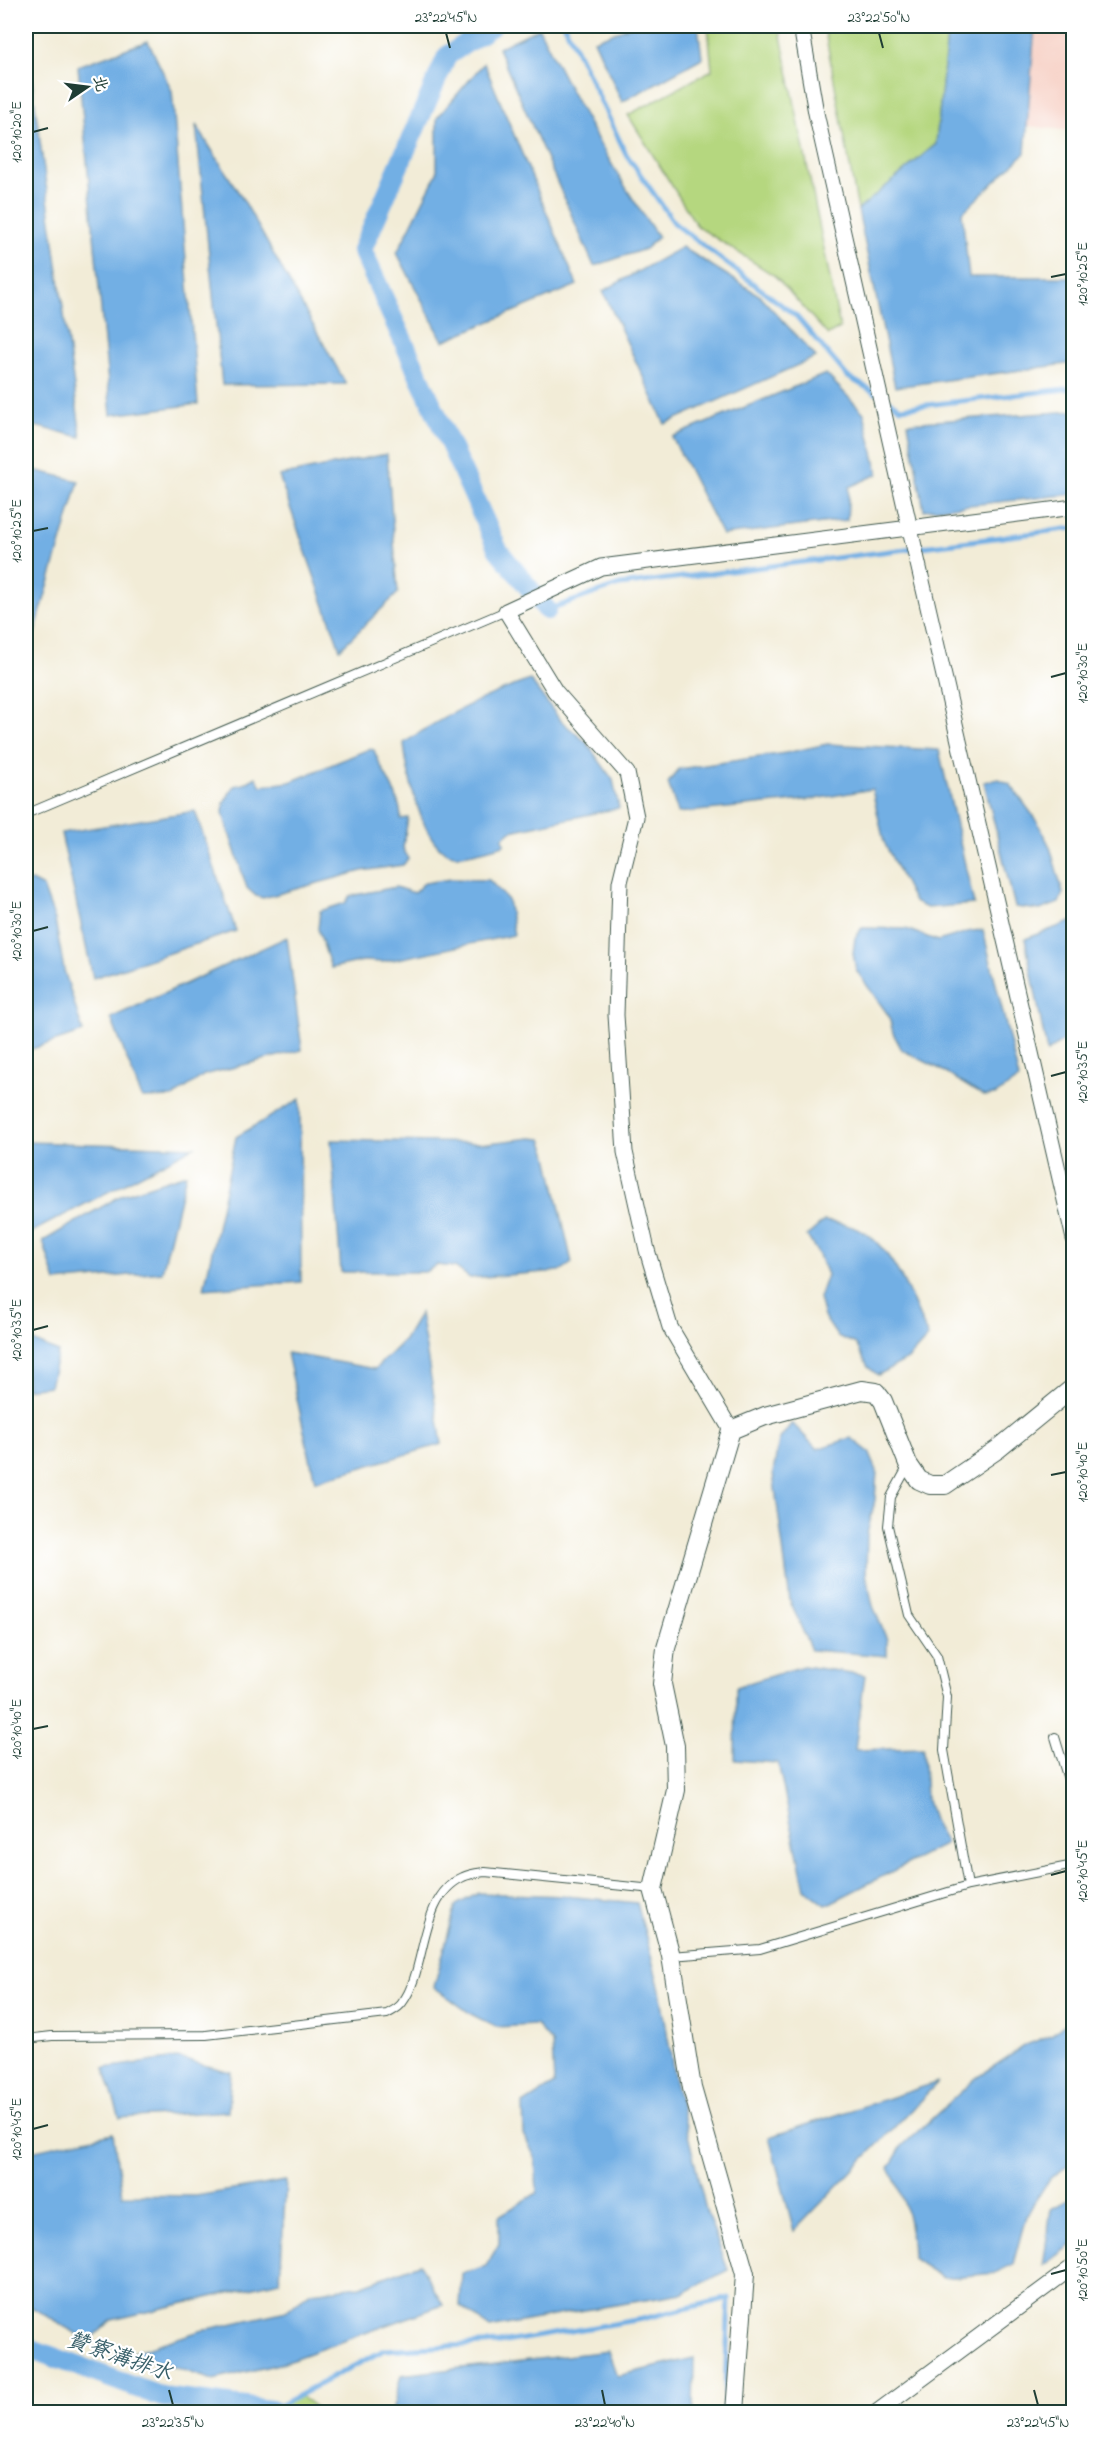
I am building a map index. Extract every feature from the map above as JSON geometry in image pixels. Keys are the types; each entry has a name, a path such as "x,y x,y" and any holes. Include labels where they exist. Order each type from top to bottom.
{"street":[{"path":"801,26 816,113 1074,1239"},
{"path":"735,2412 744,2274 692,2088 671,1956 654,1889 676,1790 675,1746 662,1684 666,1647 731,1430 670,1327 647,1250 625,1152 616,1015 620,882 636,817 627,773 555,691 506,611 601,567 1074,507"},
{"path":"731,1430 765,1416 862,1390 876,1392 883,1401 908,1464 919,1480 930,1485 945,1485 998,1449 1074,1387"},
{"path":"877,2412 1074,2266"}],"lane":[{"path":"26,814 506,611"},
{"path":"908,1464 891,1497 888,1526 909,1615 937,1656 947,1697 944,1750 968,1886"},
{"path":"1055,1737 1074,1799"},
{"path":"671,1956 760,1949 968,1886 1074,1865"},
{"path":"26,2039 52,2036 206,2035 387,2014 401,2005 411,1988 431,1915 443,1893 462,1877 485,1872 654,1889"}],"shaded area":[{"path":"1035,26 1073,26 1073,131 1027,126"}],"green space":[{"path":"708,26 779,26 840,328 828,335 775,276 697,226 628,115 712,70"},
{"path":"824,26 948,26 936,144 858,210"},
{"path":"299,2395 321,2412 272,2412 271,2410"}],"water":[{"path":"631,26 698,26 702,58 622,102 594,40"},
{"path":"948,26 1035,26 1025,153 962,213 969,277 1073,277 1073,363 895,387 858,210 936,144"},
{"path":"539,28 594,134 658,237 645,249 594,266 498,48"},
{"path":"26,40 81,437 26,424"},
{"path":"148,41 172,91 198,404 111,415 78,66"},
{"path":"484,63 577,285 443,341 397,253 437,173 437,118"},
{"path":"196,125 244,201 346,384 222,385"},
{"path":"682,247 759,295 816,357 665,424 603,291"},
{"path":"826,374 864,413 878,474 849,487 847,520 722,535 672,437"},
{"path":"1073,411 1073,494 924,510 908,423"},
{"path":"387,454 398,593 340,649 279,476"},
{"path":"26,468 79,481 33,638 26,640"},
{"path":"530,680 561,721 586,742 613,780 619,808 511,831 503,837 504,845 478,852 454,855 443,850 433,839 418,807 408,771 404,743 465,707"},
{"path":"827,744 939,750 974,904 927,908 914,902 884,842 872,789 815,799 678,813 668,783 679,769 786,753"},
{"path":"369,749 374,750 394,792 401,819 408,818 403,848 408,859 403,865 362,871 263,898 256,896 247,888 223,814 224,803 234,786 244,784 256,777 261,786 290,782"},
{"path":"999,779 1010,784 1037,821 1050,847 1063,893 1059,903 1040,910 1015,907 984,782"},
{"path":"195,811 236,931 93,978 61,833"},
{"path":"451,879 489,880 508,900 514,935 383,962 363,961 331,968 318,929 320,911 345,903 350,896 396,887 414,893 424,883"},
{"path":"31,881 43,887 55,920 64,970 83,1032 26,1051 26,882"},
{"path":"1073,921 1073,1034 1047,1052 1025,939"},
{"path":"862,928 906,929 938,941 971,931 983,930 1019,1079 995,1095 983,1096 938,1068 902,1050 893,1033 889,1016 856,970 853,953 855,938"},
{"path":"287,937 302,1050 204,1075 173,1097 142,1098 111,1018"},
{"path":"300,1099 301,1282 204,1289 236,1137"},
{"path":"531,1138 542,1139 547,1152 572,1263 560,1271 470,1278 455,1267 437,1265 425,1272 341,1272 331,1140 488,1143"},
{"path":"26,1142 194,1147 28,1234 26,1228"},
{"path":"186,1174 162,1272 56,1282 43,1241 122,1195"},
{"path":"824,1221 855,1228 865,1233 886,1253 902,1280 928,1337 908,1359 878,1375 868,1367 856,1344 837,1336 824,1317 819,1298 827,1275 819,1255 807,1236"},
{"path":"420,1313 442,1444 315,1481 287,1353 375,1369 404,1340"},
{"path":"26,1338 58,1352 50,1386 26,1389"},
{"path":"792,1423 817,1449 851,1438 869,1452 877,1471 875,1500 867,1534 866,1574 873,1606 887,1640 887,1656 811,1650 790,1601 773,1473 779,1440"},
{"path":"803,1666 865,1675 855,1750 923,1748 926,1797 933,1820 946,1844 826,1905 805,1889 778,1763 735,1760 736,1687"},
{"path":"479,1893 565,1896 637,1903 660,1990 675,2080 706,2210 728,2270 682,2294 490,2328 460,2306 462,2274 486,2266 499,2244 499,2216 537,2193 535,2158 524,2134 523,2104 554,2084 552,2043 536,2025 496,2027 471,2014 434,1987 456,1905"},
{"path":"1073,2018 1073,2162 1049,2179 1026,2216 1013,2264 995,2273 943,2278 912,2258 906,2211 889,2168 902,2146 976,2078 1026,2045 1051,2035"},
{"path":"177,2058 231,2072 228,2111 120,2118 104,2068"},
{"path":"938,2082 794,2231 769,2137"},
{"path":"113,2133 122,2195 196,2196 286,2181 280,2281 112,2320 89,2341 26,2304 26,2152"},
{"path":"1073,2197 1073,2244 1043,2266 1051,2209"},
{"path":"420,2264 443,2305 279,2364 213,2380 131,2353 200,2331 286,2311 311,2292 360,2286"},
{"path":"608,2351 617,2376 694,2358 693,2412 392,2412 401,2375"}],"waterway":[{"path":"492,26 447,56 362,250 498,550 547,610"},
{"path":"565,26 626,154 675,224 796,316 848,377 876,393"},
{"path":"884,398 901,408 1074,388"},
{"path":"547,610 619,585 1074,528"},
{"path":"271,2410 384,2350 499,2343 642,2319 729,2298 724,2412"},
{"name":"贊寮溝排水","path":"26,2347 162,2397 271,2410 272,2412"}]}
